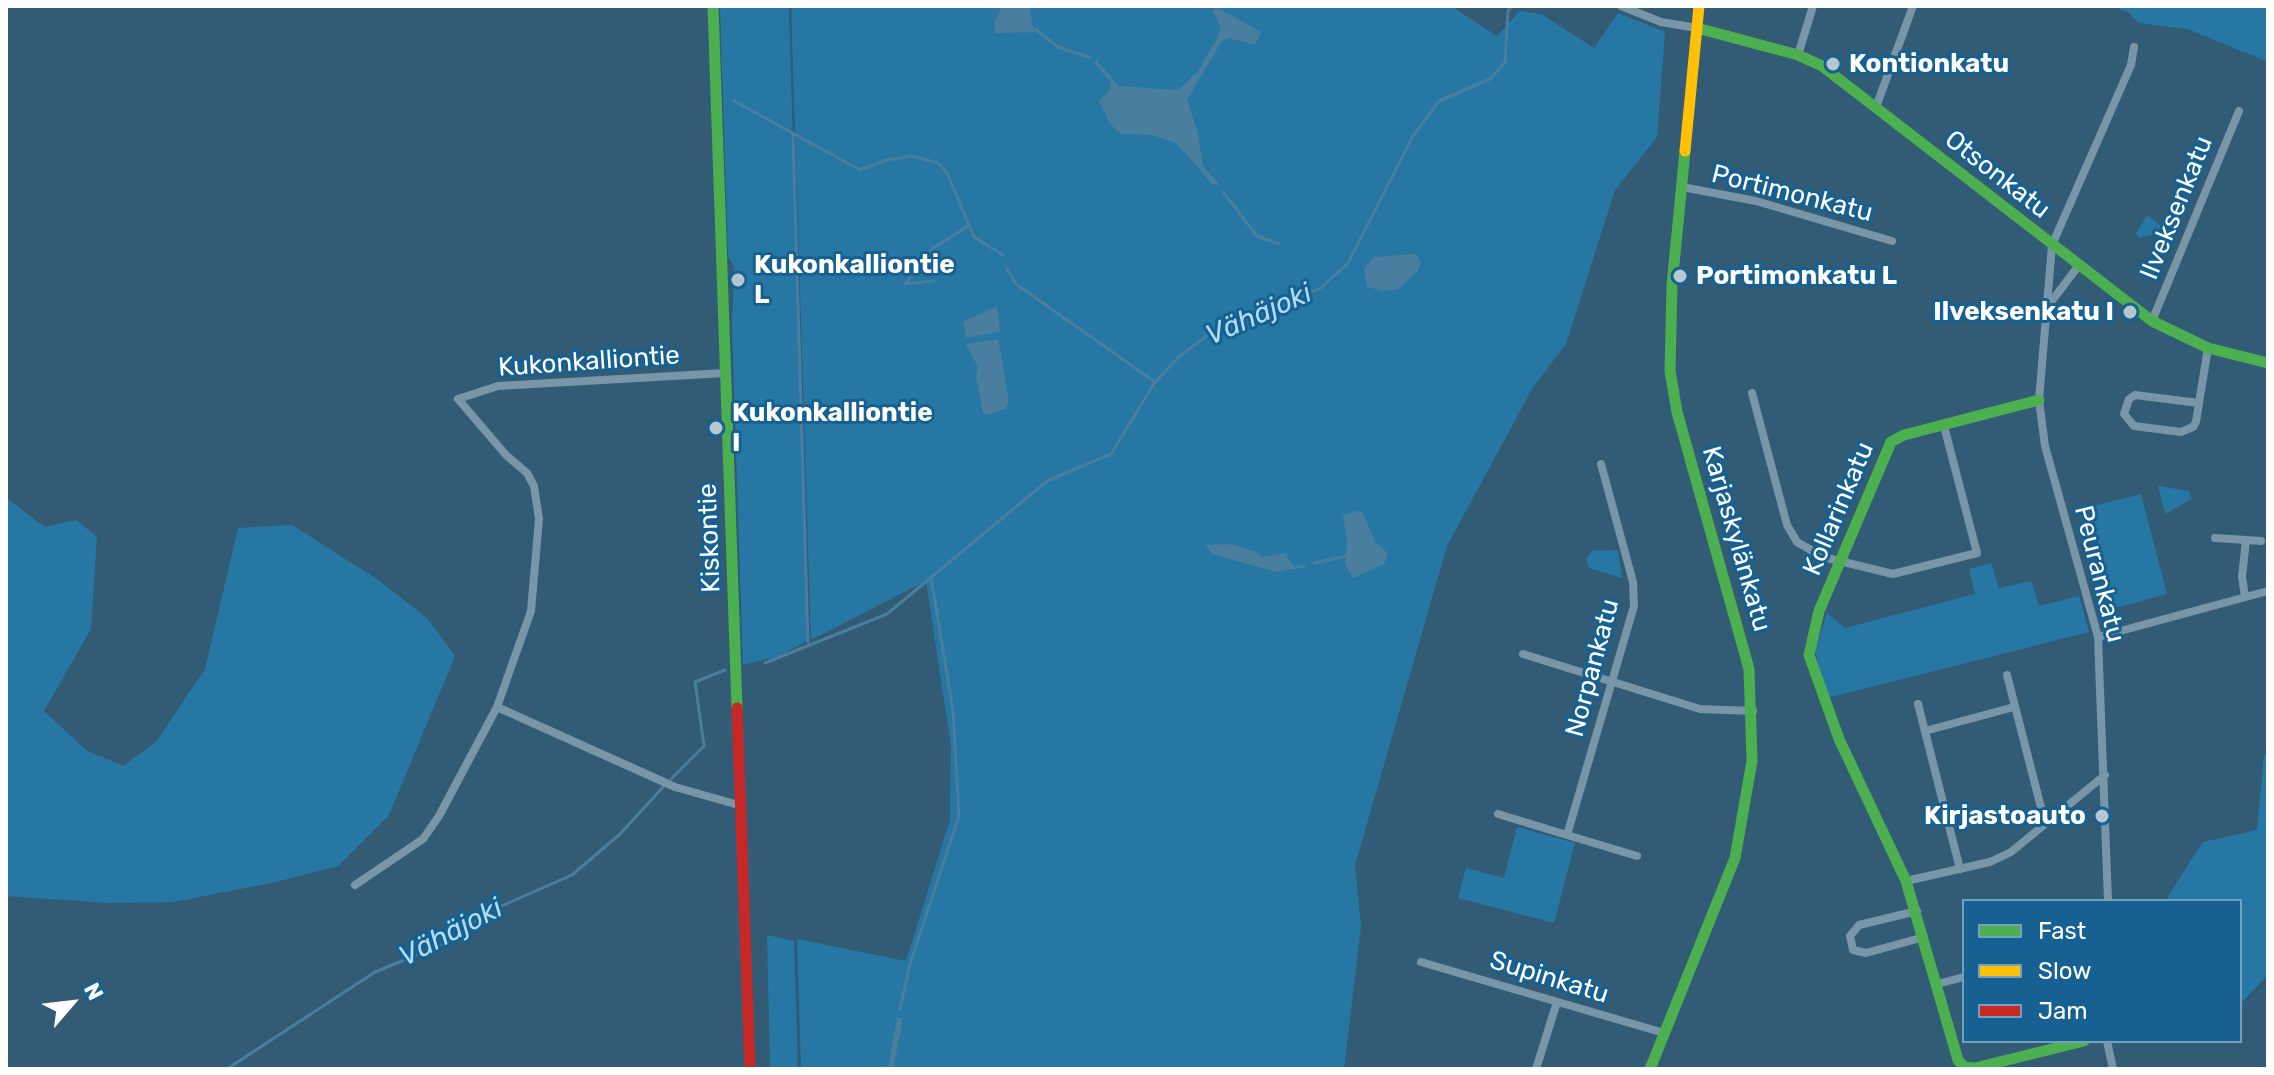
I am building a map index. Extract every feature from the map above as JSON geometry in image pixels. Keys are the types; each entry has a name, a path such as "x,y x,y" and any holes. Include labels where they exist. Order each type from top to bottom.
{"street":[{"name":"Kiskontie","path":"713,6 750,1069"},
{"path":"1621,6 1661,22 1697,28"},
{"name":"Karjaskylänkatu","path":"1650,1069 1735,858 1750,786 1753,711 1747,659 1677,412 1670,371 1671,301 1699,6"},
{"path":"1876,107 1898,55 1913,6"},
{"path":"1798,55 1808,9"},
{"name":"Otsonkatu","path":"1697,28 1798,55 1831,71 2152,321 2208,348 2268,363"},
{"name":"Peurankatu","path":"2108,899 2098,637 2045,446 2039,400 2052,245 2123,85 2134,47"},
{"path":"1898,55 1955,70"},
{"name":"Ilveksenkatu","path":"2152,321 2239,111"},
{"name":"Portimonkatu","path":"1682,187 1756,201 1892,241"},
{"path":"2047,307 2079,265"},
{"path":"2199,403 2135,395 2129,399 2124,414 2134,426 2188,431 2196,422 2208,348"},
{"name":"Kukonkalliontie","path":"355,885 423,839 497,707 531,611 538,503 527,473 506,455 458,399 498,386 725,373"},
{"path":"1752,393 1792,535 1810,551 1893,574 1977,553 1944,426"},
{"name":"Kollarinkatu","path":"2039,400 1904,435 1891,442 1810,639 1810,660 1821,694 1906,881 1958,1060 1964,1067 1975,1068 2076,1043"},
{"name":"Norpankatu","path":"1567,835 1634,606 1633,582 1601,464"},
{"path":"2215,538 2261,541"},
{"path":"2245,597 2242,577 2246,540"},
{"path":"2098,637 2268,591"},
{"path":"1523,654 1700,709 1753,711"},
{"path":"2007,675 2045,823"},
{"path":"1918,704 1960,869"},
{"path":"497,707 675,787 742,806"},
{"path":"1925,731 2014,707"},
{"path":"1906,881 1990,862 2011,852 2105,775"},
{"path":"1498,814 1637,856"},
{"path":"1917,911 1859,925 1850,936 1853,950 1866,953 1924,937"},
{"name":"Supinkatu","path":"1421,962 1664,1033"},
{"path":"1937,984 1962,978"},
{"path":"1536,1069 1557,1002"},
{"path":"2107,1043 2113,1069"}],"shaded area":[{"path":"720,6 789,6 807,641 779,656 743,665 732,327 734,267 728,256"},
{"path":"791,6 1451,6 1497,36 1520,11 1541,14 1594,48 1618,13 1665,32 1657,137 1615,190 1566,344 1532,389 1447,546 1355,865 1361,926 1344,1069 801,1069 797,939 906,961 950,820 951,746 926,581 811,640"},
{"path":"1002,6 1029,6 1034,32 996,33 994,23"},
{"path":"2112,6 2268,6 2268,62 2188,29 2139,23 2129,13"},
{"path":"1218,8 1261,32 1255,45 1229,38 1222,41 1187,100 1198,133 1203,166 1219,184 1213,185 1176,143 1152,135 1122,134 1111,125 1099,101 1109,91 1111,83 1095,64 1096,60 1119,86 1178,90 1198,71 1217,39 1221,29 1213,10"},
{"path":"2147,215 2161,226 2162,232 2139,238 2136,233"},
{"path":"1416,254 1421,263 1417,272 1398,289 1383,291 1367,287 1364,269 1373,257"},
{"path":"997,306 1000,332 966,338 963,322"},
{"path":"998,339 1009,401 1005,409 987,415 983,413 976,376 978,367 966,344"},
{"path":"2158,486 2189,491 2192,499 2165,514"},
{"path":"2141,494 2167,594 2115,608 2089,507"},
{"path":"6,498 45,527 76,520 97,537 91,629 44,711 86,750 123,766 156,742 205,669 238,528 292,525 377,579 427,618 455,656 389,815 338,866 276,882 174,902 110,903 6,896"},
{"path":"1362,512 1376,543 1388,553 1384,564 1353,578 1345,564 1347,539 1343,515"},
{"path":"1230,544 1254,551 1262,557 1285,553 1295,568 1276,572 1212,554 1205,545"},
{"path":"1618,550 1622,578 1589,568 1586,560 1592,551"},
{"path":"1991,563 1999,588 2031,581 2039,606 2079,596 2089,632 1827,698 1815,651 1827,613 1845,628 1975,594 1969,569"},
{"path":"2264,755 2268,755 2268,975 2242,1002 2242,899 2169,899 2168,896 2203,842 2257,830"},
{"path":"1517,827 1575,843 1554,923 1458,898 1466,868 1504,878"},
{"path":"767,935 794,941 798,1069 770,1069"},
{"path":"897,1018 903,1018 893,1069 888,1069"}],"waterway":[{"name":"Vähäjoki","path":"765,663 887,614 1047,481 1111,454 1155,382 1181,355 1208,335 1321,288 1348,263 1413,136 1439,101 1490,79 1505,62 1508,11 1512,6"},
{"path":"1035,29 1058,47 1089,57"},
{"path":"734,101 860,170 887,160 912,156 938,163 947,173 974,237 1003,255"},
{"path":"793,133 808,642"},
{"path":"1223,192 1257,236 1279,244"},
{"path":"934,281 905,284 933,248 967,227"},
{"path":"1007,269 1016,284 1155,382"},
{"path":"1314,563 1346,556"},
{"path":"1293,568 1304,566"},
{"path":"900,1009 910,964 959,816 953,711 931,577"},
{"name":"Vähäjoki","path":"671,779 704,746 695,682 725,670"},
{"name":"Vähäjoki","path":"227,1069 375,972 443,944 490,911 572,875 620,834 664,786"}],"traffic: fast":[{"path":"713,6 737,708"},
{"path":"1697,28 1798,55 1822,66 2152,321 2208,348 2268,363"},
{"path":"1650,1069 1735,858 1752,761 1749,669 1677,412 1670,371 1672,285 1685,151"},
{"path":"2039,400 1904,435 1891,442 1819,611 1809,655 1839,739 1906,881 1958,1060 1964,1067 1975,1068 2076,1043"}],"traffic: slow":[{"path":"1685,151 1699,6"}],"traffic: jam":[{"path":"737,708 750,1069"}],"place":[{"name":"Kontionkatu","path":"1833,64"},
{"name":"Portimonkatu L","path":"1680,276"},
{"name":"Kukonkalliontie L","path":"738,280"},
{"name":"Ilveksenkatu I","path":"2130,312"},
{"name":"Kukonkalliontie I","path":"716,428"},
{"name":"Kirjastoauto","path":"2102,816"}]}
